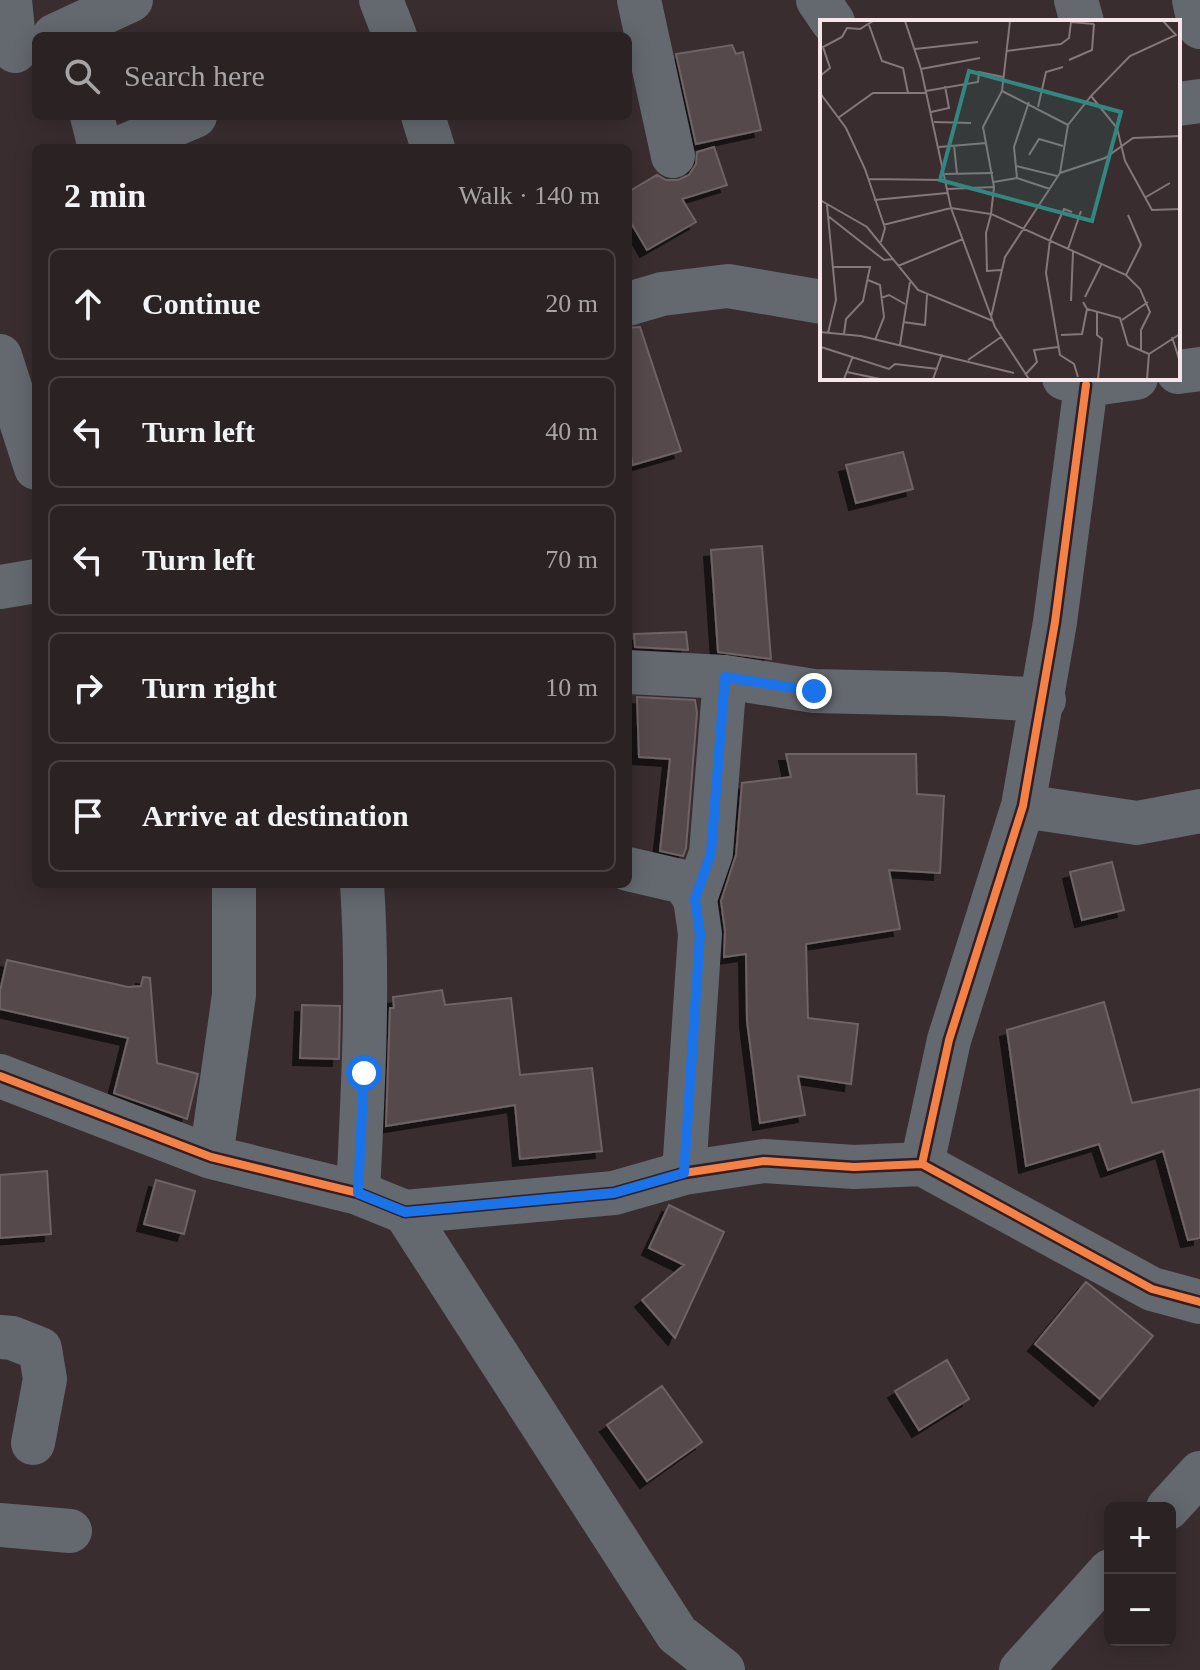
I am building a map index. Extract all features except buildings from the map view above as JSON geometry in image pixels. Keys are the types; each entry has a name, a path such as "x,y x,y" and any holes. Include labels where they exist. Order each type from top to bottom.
{"street":[{"path":"10,0 34,32"},
{"path":"62,32 131,0"},
{"path":"381,0 393,32"},
{"path":"639,0 673,156"},
{"path":"818,0 832,20"},
{"path":"1076,0 1081,20"},
{"path":"1194,0 1200,27"},
{"path":"1180,104 1200,101"},
{"path":"93,120 99,144"},
{"path":"129,144 186,120"},
{"path":"424,120 432,144"},
{"path":"632,303 662,294 728,286 820,302"},
{"path":"0,356 32,456"},
{"path":"1180,372 1200,369"},
{"path":"922,1164 949,1040 1023,806 1044,700 1075,381 1095,380"},
{"path":"0,587 32,582"},
{"path":"632,672 725,677 814,691 1044,700"},
{"path":"695,899 711,853 725,677"},
{"path":"1023,806 1137,823 1200,811"},
{"path":"632,870 684,882 695,899 700,934 684,1173"},
{"path":"211,1157 234,995 234,888"},
{"path":"358,1193 364,1073 362,888"},
{"path":"0,1076 211,1157 358,1193 405,1212 614,1193 684,1173 764,1161 854,1167 922,1164 1152,1289 1200,1302"},
{"path":"405,1212 677,1634 723,1670"},
{"path":"0,1337 12,1338 40,1349 45,1379 33,1443"},
{"path":"1173,1502 1200,1473"},
{"path":"0,1525 70,1531"},
{"path":"1021,1670 1107,1574"}],"cycle path":[{"path":"922,1164 949,1040 1023,806 1055,622 1086,385"},
{"path":"0,1076 211,1157 358,1193 405,1212 614,1193 684,1173 764,1161 854,1167 922,1164 1152,1289 1200,1302"}],"route":[{"path":"364,1073 358,1193 405,1212 614,1193 684,1173 700,934 695,899 711,853 725,677 814,691"}]}
